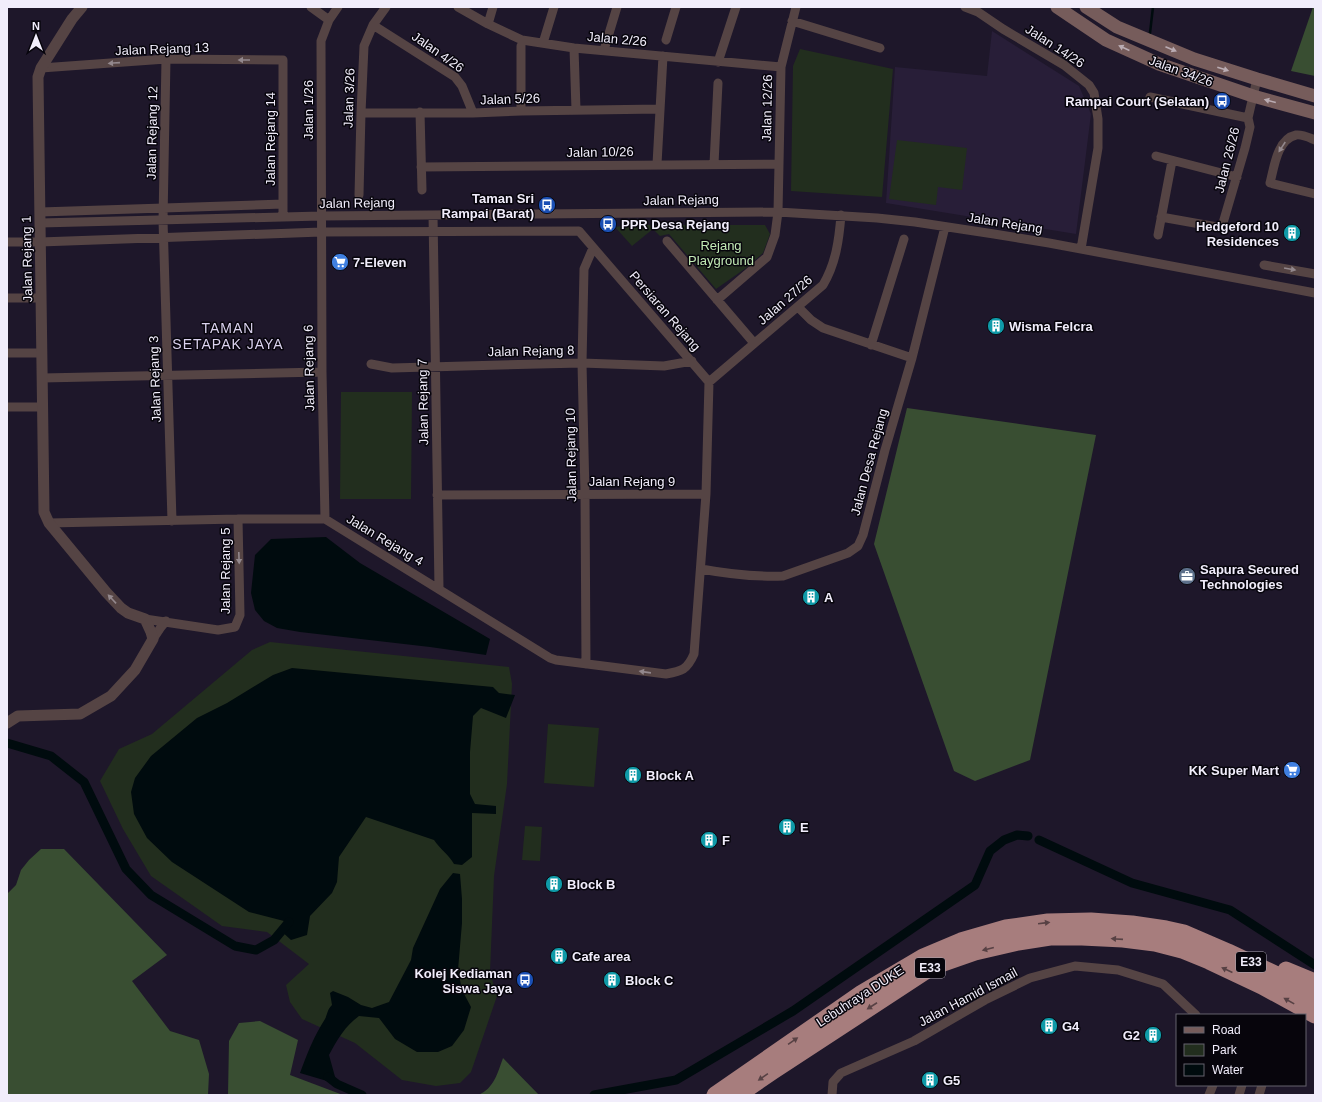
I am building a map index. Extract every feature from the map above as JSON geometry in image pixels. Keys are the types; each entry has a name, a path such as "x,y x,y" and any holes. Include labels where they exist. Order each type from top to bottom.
{"highway":[{"name":"Lebuhraya DUKE","path":"715,1095 862,993 922,956 960,941 1006,928 1048,922 1091,921 1132,924 1166,929 1184,934 1259,966 1315,997"},
{"path":"1184,934 1232,946 1291,973 1315,982"},
{"name":"Lebuhraya DUKE","path":"738,1095 772,1071 932,967 975,952 1018,942 1082,936 1155,943 1182,950 1209,961 1262,986 1315,1015"}],"main road":[{"name":"Jalan 34/26","path":"1057,7 1106,40 1159,64 1253,96 1315,113"},
{"name":"Jalan 34/26","path":"1086,7 1117,27 1194,59 1256,80 1315,96"}],"street":[{"name":"Jalan Rejang 1","path":"49,523 44,512 38,77 72,19 82,7"},
{"path":"311,7 329,20"},
{"name":"Jalan 1/26","path":"321,216 321,41 329,20 338,7"},
{"name":"Jalan 3/26","path":"359,195 364,46 373,25 386,7"},
{"name":"Jalan 2/26","path":"458,7 488,24 522,40 574,48 781,67"},
{"path":"488,24 494,7"},
{"path":"543,43 554,7"},
{"path":"604,50 617,7"},
{"path":"666,40 676,7"},
{"path":"718,62 736,7"},
{"name":"Jalan 12/26","path":"717,300 767,257 775,235 778,212 781,67 796,7"},
{"name":"Jalan 14/26","path":"965,7 978,12 1003,29 1064,65 1089,85 1094,93 1098,119 1098,148 1081,249"},
{"path":"792,21 880,48"},
{"name":"Jalan 4/26","path":"373,25 455,77 462,86 473,113"},
{"path":"521,46 521,111"},
{"path":"574,48 576,110"},
{"path":"657,164 663,56"},
{"name":"Jalan Rejang 13","path":"42,68 166,59 283,60"},
{"name":"Jalan Rejang 12","path":"164,220 166,59"},
{"name":"Jalan Rejang 14","path":"283,60 283,217"},
{"name":"Jalan 26/26","path":"1161,217 1217,227 1223,223 1250,127 1248,118 1256,80"},
{"path":"714,164 718,83"},
{"path":"1150,97 1248,118"},
{"name":"Jalan 5/26","path":"361,113 473,113 660,109"},
{"path":"420,112 422,190"},
{"path":"1315,140 1298,135 1289,138 1280,149 1270,183 1315,194"},
{"path":"1156,156 1237,177"},
{"path":"1158,235 1172,160"},
{"name":"Jalan 10/26","path":"421,167 779,164"},
{"path":"40,218 164,208 283,204"},
{"name":"Jalan Rejang","path":"40,218 164,220 321,216 778,212 841,215 915,222 1023,238 1315,293"},
{"name":"Jalan 27/26","path":"709,382 823,285 833,263 838,245 841,215"},
{"name":"Jalan Rejang 6","path":"321,216 325,519"},
{"name":"Jalan Rejang 7","path":"432,216 439,588"},
{"name":"Jalan Rejang 3","path":"164,220 172,521"},
{"name":"Jalan Desa Rejang","path":"701,569 726,573 783,576 848,553 858,546 863,535 885,450 912,358 945,227"},
{"name":"Persiaran Rejang","path":"7,242 321,232 578,232 709,382"},
{"path":"871,345 904,239"},
{"path":"667,241 754,343"},
{"name":"Jalan Rejang 10","path":"590,664 587,649 582,363 584,269 593,248"},
{"path":"1264,265 1315,274"},
{"path":"7,298 41,298"},
{"path":"798,307 811,320 823,328 912,358"},
{"path":"7,353 42,353"},
{"name":"Jalan Rejang 8","path":"371,364 392,368 582,363 664,366 692,361"},
{"path":"42,378 322,372"},
{"path":"701,569 706,494 709,382"},
{"path":"7,407 43,407"},
{"name":"Jalan Rejang 9","path":"437,495 706,494"},
{"path":"49,523 238,519 325,519"},
{"name":"Jalan Rejang 5","path":"145,619 218,630 235,627 240,615 238,519"},
{"name":"Jalan Rejang 4","path":"325,519 439,588 544,655 556,660 571,662 666,674 684,670 690,663 694,654 701,569"},
{"path":"49,523 121,608 128,613 145,619 153,639"},
{"path":"7,723 18,716 80,714 111,696 135,670 153,639 166,622"},
{"path":"571,662 580,657 587,649"},
{"name":"Jalan Hamid Ismail","path":"832,1095 833,1082 841,1073 914,1041 985,1000 1030,978 1075,966 1118,970 1163,984 1195,1014"}],"shaded area":[{"path":"992,31 1079,86 1091,114 1076,234 886,203 895,67 987,76"}],"green space":[{"path":"1313,7 1315,7 1315,76 1291,71"},
{"path":"800,49 893,69 882,197 791,191 793,66"},
{"path":"897,140 967,148 962,190 938,187 936,205 889,199"},
{"name":"Rejang Playground","path":"628,225 765,225 770,234 763,253 746,268 716,289 669,234 660,236 653,229 632,246 615,227"},
{"path":"341,392 412,392 411,499 340,499"},
{"path":"907,408 1096,435 1030,760 975,781 954,771 874,544"},
{"path":"270,642 509,667 512,684 507,784 494,876 490,972 497,996 471,1072 460,1083 436,1086 402,1080 355,1043 302,1019 290,1002 286,985 309,964 267,932 222,926 151,876 123,829 100,781 119,749 152,734 252,650"},
{"path":"548,724 599,728 594,787 544,783"},
{"path":"525,826 542,827 540,861 522,860"},
{"path":"41,849 64,849 167,955 132,981 170,1031 199,1040 209,1074 208,1095 7,1095 7,894 16,885 21,870"},
{"path":"260,1021 298,1040 290,1075 343,1095 228,1095 229,1041 239,1023"},
{"path":"503,1058 539,1095 478,1095 488,1089 495,1080"}],"water":[{"path":"326,537 360,563 490,639 486,655 300,632 277,628 264,621 255,610 251,593 255,555 271,539"},
{"path":"292,668 493,687 499,693 515,695 506,718 481,708 473,716 470,752 470,794 475,804 496,806 496,814 472,813 472,857 462,865 454,864 434,840 366,817 339,857 337,882 332,893 310,916 307,935 291,940 279,929 284,921 249,912 172,862 147,838 134,814 131,792 135,778 151,756 197,718 227,703 273,675"},
{"path":"453,873 460,874 462,899 462,923 458,970 462,990 471,1007 464,1030 452,1046 438,1052 417,1052 395,1039 379,1018 359,1016 345,1029 329,1055 337,1084 300,1073 314,1039 329,1008 332,1005 330,993 333,991 348,997 361,1005 372,1008 389,1002 411,960 413,948 440,889"}],"waterway":[{"path":"1150,33 1153,7"},
{"path":"7,743 51,756 84,782 126,869 151,895 235,946 256,950 274,940 289,922"},
{"path":"594,1095 676,1080 793,1011 975,885 990,851 1004,840 1017,835 1028,836"},
{"path":"1039,840 1132,883 1230,910 1315,965"},
{"path":"328,1077 337,1084 362,1095"}],"place":[{"name":"Rampai Court (Selatan)","path":"1222,101"},
{"name":"Taman Sri Rampai (Barat)","path":"547,205"},
{"name":"PPR Desa Rejang","path":"608,224"},
{"name":"Hedgeford 10 Residences","path":"1292,233"},
{"name":"7-Eleven","path":"340,262"},
{"name":"Wisma Felcra","path":"996,326"},
{"name":"Sapura Secured Technologies","path":"1187,576"},
{"name":"A","path":"811,597"},
{"name":"KK Super Mart","path":"1292,770"},
{"name":"Block A","path":"633,775"},
{"name":"E","path":"787,827"},
{"name":"F","path":"709,840"},
{"name":"Block B","path":"554,884"},
{"name":"Cafe area","path":"559,956"},
{"name":"Kolej Kediaman Siswa Jaya","path":"525,980"},
{"name":"Block C","path":"612,980"},
{"name":"G4","path":"1049,1026"},
{"name":"G2","path":"1153,1035"},
{"name":"G5","path":"930,1080"}],"district":[{"name":"TAMAN SETAPAK JAYA","path":"228,336"}]}
